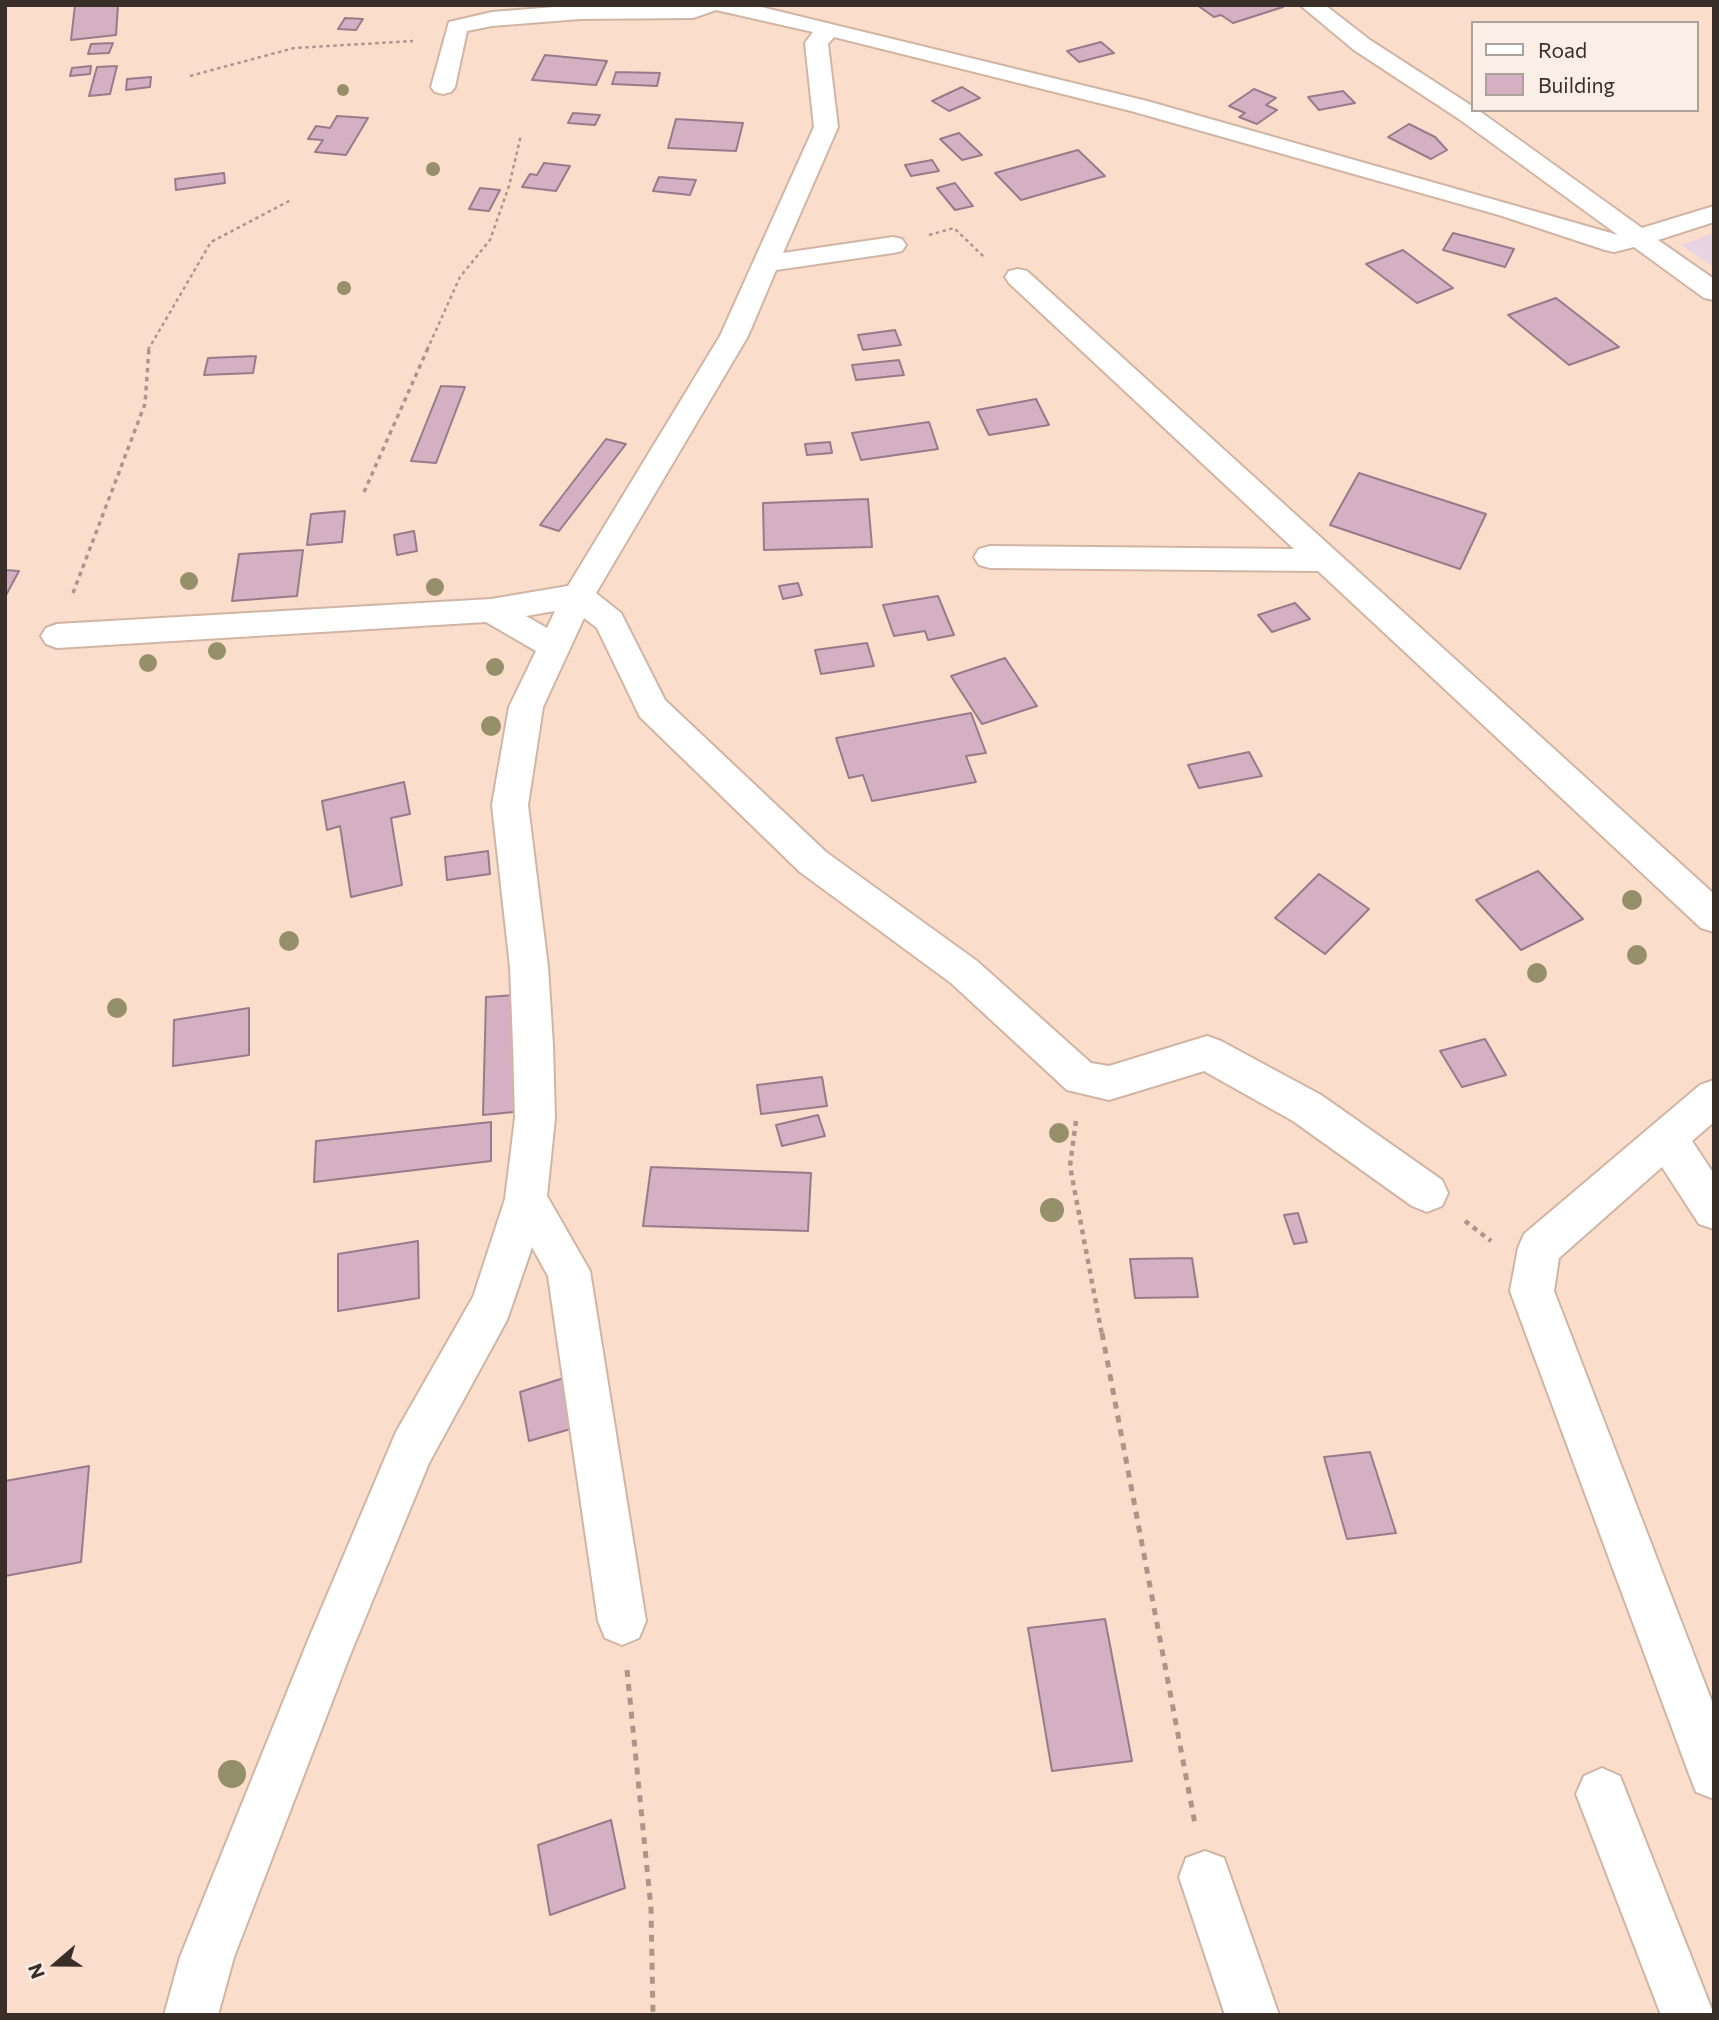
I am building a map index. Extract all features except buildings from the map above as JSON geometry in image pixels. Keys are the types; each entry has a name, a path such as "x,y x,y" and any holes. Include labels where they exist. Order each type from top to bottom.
{"street":[{"path":"443,87 457,27 492,19 580,12 693,10 709,5"},
{"path":"722,5 1139,106 1323,156 1614,244 1714,214"},
{"path":"1311,5 1362,45 1468,114 1714,292"},
{"path":"191,2015 207,1957 326,1655 412,1448 492,1305 526,1199 535,1118 533,1045 529,967 510,805 526,707 579,596 734,336 826,127 816,43 829,29"},
{"path":"766,264 894,245"},
{"path":"1018,276 1714,917"},
{"path":"989,557 1325,560"},
{"path":"57,636 491,610 579,596 610,621 652,708 662,718 813,862 964,972 1081,1078 1110,1083 1208,1053 1307,1108 1427,1193"},
{"path":"491,610 555,647"},
{"path":"1714,1097 1539,1248 1532,1292 1714,1774"},
{"path":"1667,1139 1714,1210"},
{"path":"526,1199 569,1272 622,1620"},
{"path":"1602,1794 1688,2015"},
{"path":"1205,1877 1252,2015"}],"path":[{"path":"190,76 294,48 456,40"},
{"path":"364,492 460,277 489,240 509,186 521,135"},
{"path":"57,636 145,404 147,352 211,242 291,201"},
{"path":"894,245 954,228 977,253 1018,276"},
{"path":"1081,1078 1070,1166 1205,1877"},
{"path":"1427,1193 1535,1273"},
{"path":"622,1620 651,1908 653,2015"}],"shaded area":[{"path":"1714,233 1714,267 1681,245"}]}
